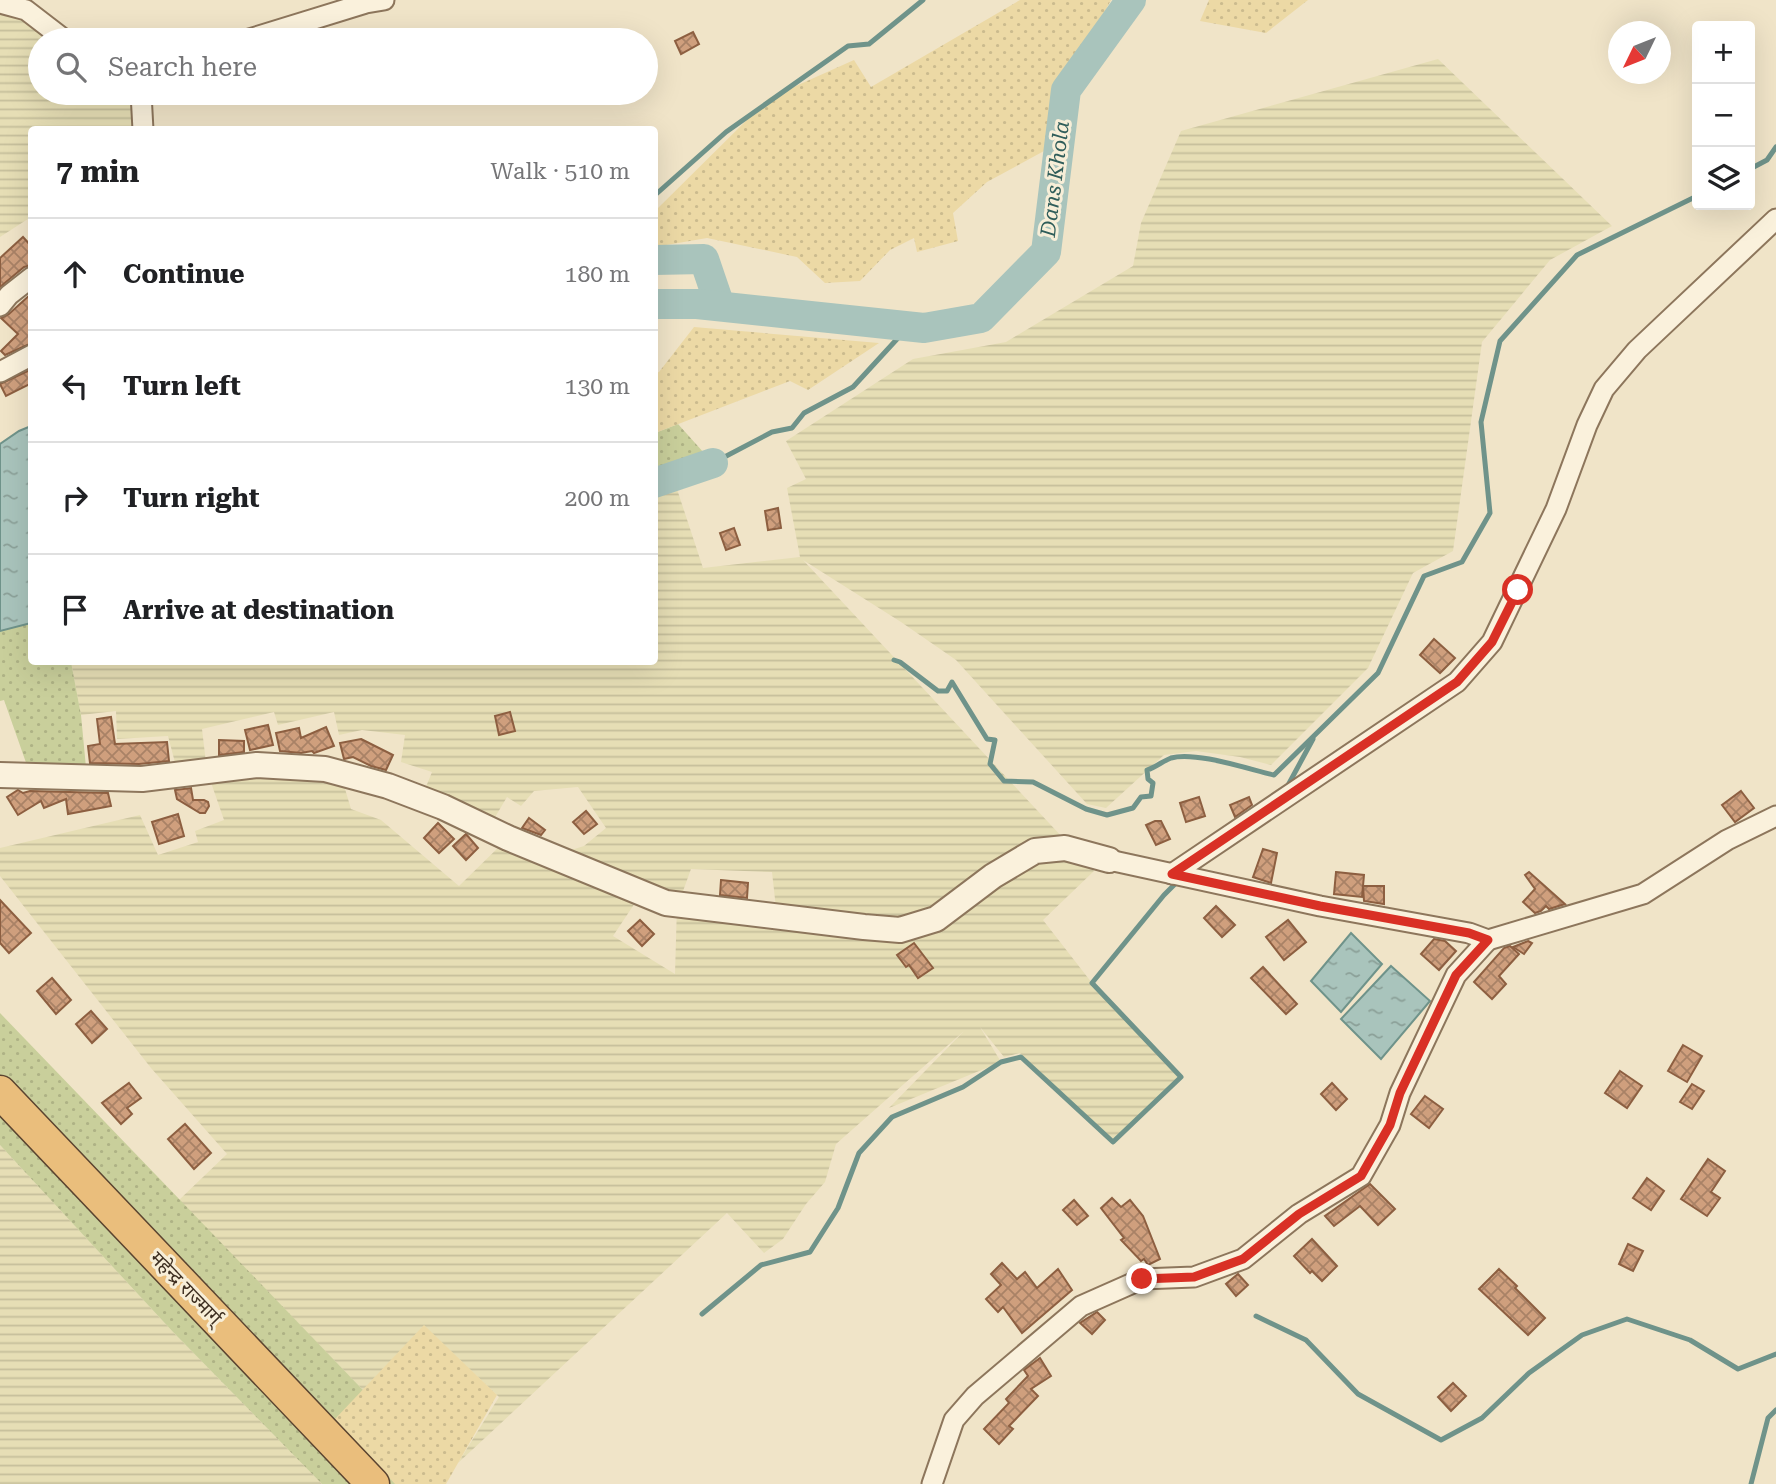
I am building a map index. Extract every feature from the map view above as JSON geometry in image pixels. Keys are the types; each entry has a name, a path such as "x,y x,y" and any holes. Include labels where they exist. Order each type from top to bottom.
{"highway":[{"name":"महेन्द्र राज्मार्ग्","path":"0,1092 373,1484"}],"street":[{"path":"285,28 384,0"},
{"path":"0,4 26,10 49,28"},
{"path":"142,105 144,126"},
{"path":"1172,874 1457,682 1492,642 1503,621 1556,509 1587,425 1604,389 1637,350 1776,219"},
{"path":"0,306 28,280"},
{"path":"0,372 28,357"},
{"path":"0,775 142,779 257,765 325,769 388,786 443,807 508,838 666,904 864,927 900,930 936,919 993,876 1035,851 1065,848 1320,906 1469,933 1488,940"},
{"path":"932,1484 954,1420 975,1396 1082,1306 1142,1279 1194,1277 1243,1259 1299,1214 1361,1176 1390,1125 1400,1093 1456,975 1488,940 1643,894 1727,840 1776,816"}],"shaded area":[{"path":"0,3 44,28 28,28 28,105 142,105 143,126 28,126 28,219 0,237"},
{"path":"1438,59 1612,226 1550,260 1482,342 1453,551 1413,573 1368,668 1271,765 1240,757 1196,751 1164,755 1106,808 1087,804 956,660 803,560 1094,871 1043,920 1092,983 1181,1077 1113,1142 1020,1053 1004,1057 980,1027 1001,1062 889,1108 964,1031 836,1144 825,1182 806,1204 783,1239 764,1253 727,1213 458,1463 499,1397 424,1326 363,1390 179,1200 227,1154 151,1068 0,876 0,848 140,815 158,855 198,842 195,831 224,820 207,771 178,774 168,736 117,739 116,711 81,715 72,665 658,665 658,482 673,477 703,568 800,557 787,488 806,479 786,441 913,359 1006,342 1133,266 1141,223 1181,131","holes":["274,712 278,725 334,712 339,735 362,730 405,735 401,762 432,772 421,799 488,829 507,797 521,806 534,791 578,787 606,828 584,846 552,856 508,838 459,886 381,820 351,809 340,772 207,771 202,729","691,869 772,872 777,917 678,905","641,894 677,905 675,974 613,936"]},
{"path":"0,1145 173,1332 322,1484 0,1484"}],"green space":[{"path":"678,424 713,463 658,482 658,432"},
{"path":"28,624 28,665 72,665 81,715 87,778 30,774 4,700 0,701 0,631"},
{"path":"0,1013 363,1390 405,1484 322,1484 173,1332 0,1145"}],"sand":[{"path":"1020,0 1111,0 1061,92 1055,145 987,182 953,213 958,241 917,252 914,238 890,250 860,281 825,283 797,257 707,238 658,246 658,208 769,98 854,60 871,87"},
{"path":"1209,0 1308,0 1266,33 1200,21"},
{"path":"694,327 879,343 808,390 790,381 658,432 659,372"},
{"path":"424,1325 497,1395 446,1484 395,1484 335,1419"}],"water":[{"path":"28,427 28,624 0,631 0,444"},
{"path":"1351,933 1382,964 1341,1012 1311,981"},
{"path":"1391,966 1430,1001 1381,1059 1341,1019"}],"building":[{"path":"693,32 699,44 681,54 675,41"},
{"path":"23,237 28,243 28,266 0,287 0,258"},
{"path":"28,297 28,345 5,355 1,351 18,334 1,318"},
{"path":"28,371 28,385 6,396 0,384"},
{"path":"778,508 781,528 768,530 765,511"},
{"path":"734,528 740,545 726,550 720,533"},
{"path":"1434,639 1455,658 1440,673 1420,655"},
{"path":"510,712 515,731 499,735 495,716"},
{"path":"111,717 115,744 167,742 169,761 139,764 90,763 88,746 100,744 97,719"},
{"path":"268,725 273,745 250,750 245,730"},
{"path":"326,727 334,746 314,753 280,751 276,733 299,728 301,738"},
{"path":"361,739 393,755 386,770 353,757 344,759 340,743"},
{"path":"219,740 244,741 244,752 219,755"},
{"path":"191,788 193,800 208,802 205,813 200,813 177,799 175,790"},
{"path":"18,790 23,793 108,793 111,806 68,814 66,799 44,808 41,801 18,815 7,797"},
{"path":"1741,791 1754,808 1735,822 1722,805"},
{"path":"1199,797 1205,816 1186,822 1180,803"},
{"path":"1249,797 1252,805 1235,817 1230,805"},
{"path":"586,811 597,824 584,834 573,822"},
{"path":"178,814 184,836 159,844 152,822"},
{"path":"529,818 545,830 541,835 522,828"},
{"path":"1161,821 1170,839 1156,845 1146,825"},
{"path":"438,823 454,839 439,853 424,838"},
{"path":"466,834 478,848 466,860 453,846"},
{"path":"1263,849 1277,853 1271,883 1253,877"},
{"path":"1336,872 1364,875 1362,897 1334,894"},
{"path":"1529,872 1565,904 1549,909 1546,906 1535,913 1523,902 1535,889 1525,875"},
{"path":"721,880 748,883 747,898 720,895"},
{"path":"1363,886 1384,886 1384,904 1364,901"},
{"path":"0,900 31,933 9,953 0,943"},
{"path":"1216,906 1235,925 1222,937 1204,918"},
{"path":"640,920 654,934 642,946 628,931"},
{"path":"1288,920 1306,942 1284,960 1266,937"},
{"path":"1434,939 1445,941 1456,951 1439,970 1421,954"},
{"path":"1528,941 1532,943 1524,954 1513,947"},
{"path":"914,943 933,968 918,978 909,965 906,967 897,955"},
{"path":"1510,946 1519,954 1499,976 1506,984 1492,999 1474,982 1504,948"},
{"path":"1263,967 1297,1004 1286,1014 1251,978"},
{"path":"52,978 71,1000 56,1014 37,991"},
{"path":"91,1011 107,1029 92,1043 76,1024"},
{"path":"1683,1045 1702,1056 1687,1082 1668,1071"},
{"path":"1620,1071 1642,1086 1627,1108 1605,1093"},
{"path":"129,1083 141,1098 127,1108 132,1114 121,1124 102,1103"},
{"path":"1332,1083 1347,1099 1336,1110 1321,1094"},
{"path":"1692,1084 1704,1091 1692,1109 1680,1102"},
{"path":"1425,1096 1443,1109 1429,1128 1411,1114"},
{"path":"185,1124 211,1153 194,1169 168,1139"},
{"path":"1708,1159 1725,1171 1711,1192 1720,1198 1707,1216 1681,1199"},
{"path":"1647,1178 1664,1191 1651,1210 1633,1198"},
{"path":"1370,1184 1395,1209 1378,1225 1360,1206 1334,1226 1325,1216"},
{"path":"1112,1198 1121,1207 1130,1200 1143,1216 1160,1259 1148,1265 1121,1240 1124,1238 1101,1208"},
{"path":"1074,1200 1088,1216 1077,1225 1063,1210"},
{"path":"1312,1239 1337,1266 1322,1281 1294,1256"},
{"path":"1628,1244 1643,1251 1633,1271 1619,1264"},
{"path":"1002,1263 1017,1279 1025,1272 1037,1288 1058,1269 1072,1290 1022,1333 1003,1307 998,1312 986,1299 1001,1285 991,1274"},
{"path":"1499,1269 1545,1318 1528,1335 1479,1289"},
{"path":"1238,1274 1248,1285 1236,1296 1226,1284"},
{"path":"1097,1312 1105,1320 1092,1334 1080,1323"},
{"path":"1040,1358 1051,1376 1031,1389 1038,1396 1009,1426 1013,1429 999,1444 984,1429 1009,1403 1006,1399 1028,1376 1024,1370"},
{"path":"1453,1383 1466,1396 1451,1411 1438,1397"}],"waterway":[{"path":"658,192 726,132 848,46 869,44 923,0"},
{"name":"Dans Khola","path":"658,304 697,304 924,328 981,318 1046,252 1066,90 1131,0"},
{"path":"1755,166 1767,160 1776,147"},
{"path":"894,660 938,691 947,691 952,682 987,739 995,740 990,764 1004,781 1033,782 1086,809 1107,815 1133,808 1141,797 1151,796 1153,783 1148,779 1147,770 1181,756 1207,759 1274,775 1378,673 1424,576 1462,562 1490,513 1481,422 1500,341 1577,255 1692,198"},
{"path":"658,260 704,259 720,306"},
{"path":"713,463 772,432 792,428 804,413 853,387 909,326"},
{"path":"658,482 713,463"},
{"path":"1286,789 1313,739"},
{"path":"702,1314 761,1265 810,1252 838,1208 859,1153 892,1117 963,1087 1001,1062 1021,1057 1113,1142 1181,1077 1092,983 1179,880"},
{"path":"1256,1316 1306,1340 1358,1394 1441,1440 1482,1418 1529,1373 1582,1335 1627,1319 1690,1340 1738,1369 1776,1354"},
{"path":"1751,1484 1768,1418 1776,1410"}],"route":[{"path":"1142,1279 1194,1277 1243,1259 1299,1214 1361,1176 1390,1125 1400,1093 1456,975 1488,940 1469,933 1320,906 1172,874 1457,682 1492,642 1518,590"}]}
